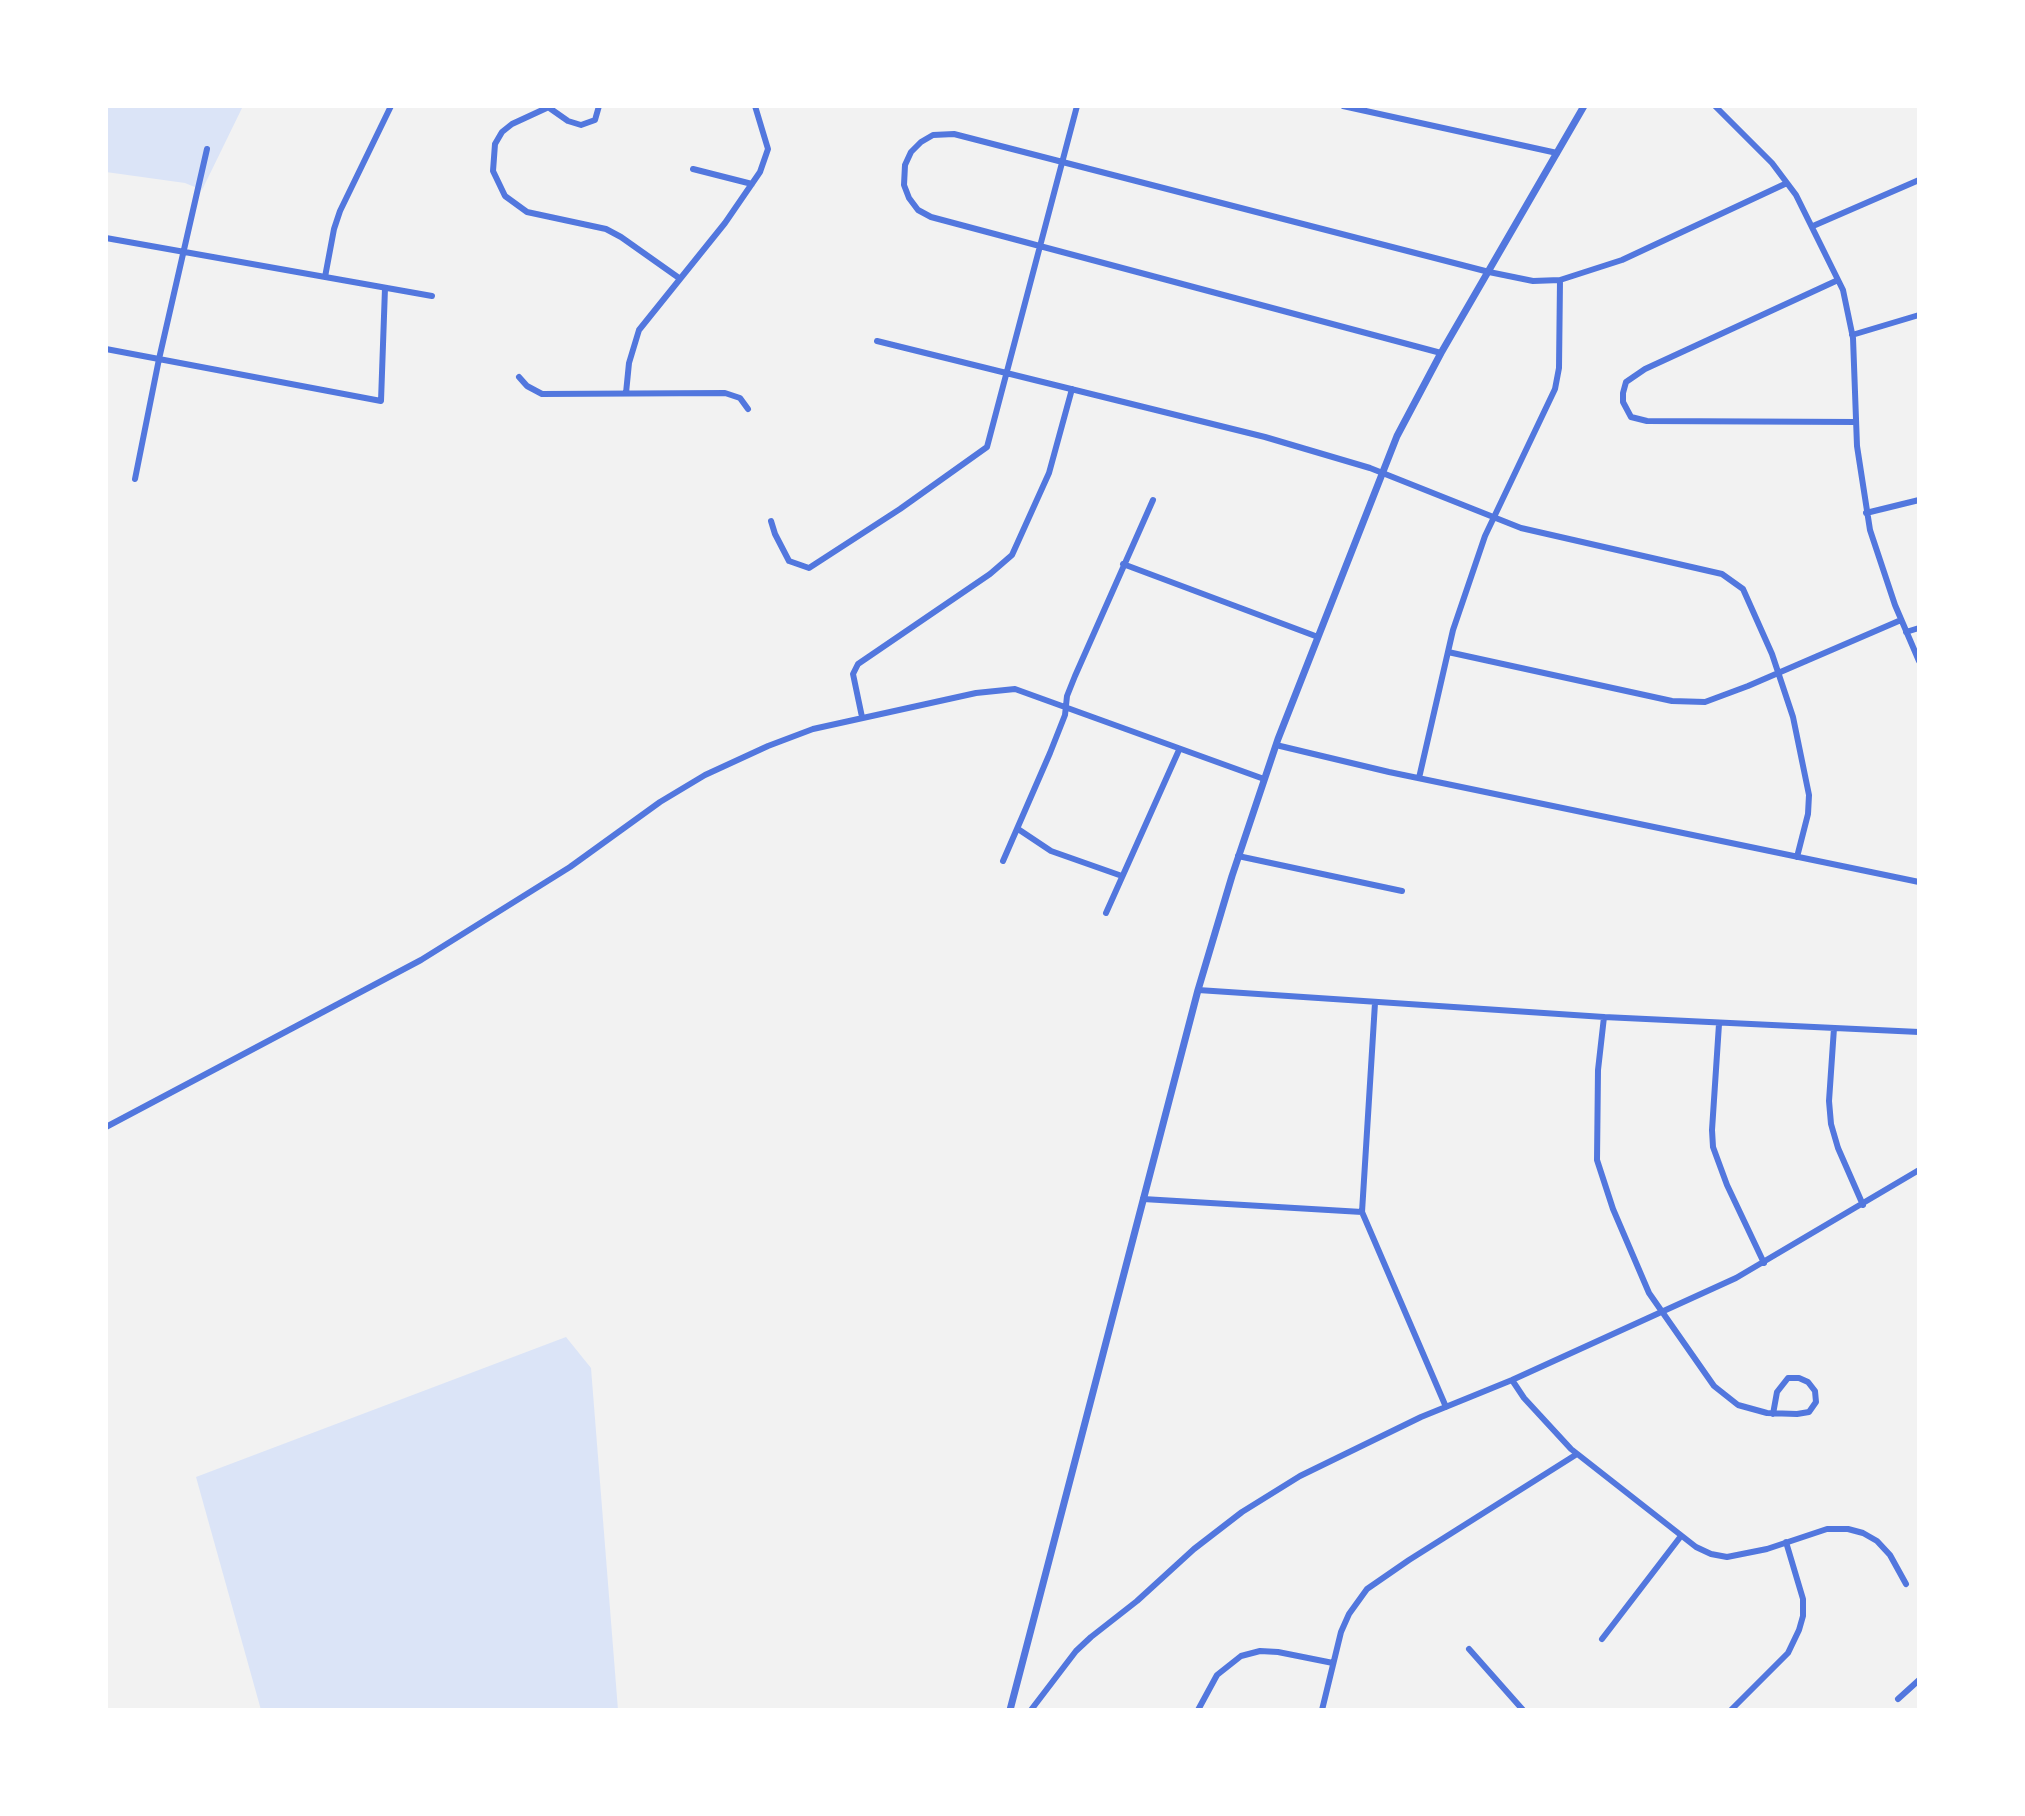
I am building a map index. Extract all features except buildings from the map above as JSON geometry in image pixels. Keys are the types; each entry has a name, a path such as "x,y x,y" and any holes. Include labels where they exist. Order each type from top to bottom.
{"street":[{"path":"325,277 340,211 391,106"},
{"path":"599,106 595,120 581,125 568,121 550,107 512,124 502,132 495,144 493,171 505,196 527,212 606,229 679,278"},
{"path":"626,393 629,363 639,330 725,223 766,158 768,149 755,106"},
{"path":"771,521 789,561 809,568 987,447 1077,106"},
{"path":"1343,106 1557,153"},
{"path":"1393,117 1396,106"},
{"path":"1010,1710 1198,990 1238,856 1276,745 1403,423 1584,106"},
{"path":"1715,106 1772,163 1787,183 1813,226 1838,280 1852,335 1856,422 1866,513 1880,566 1919,661"},
{"path":"1441,353 925,214 913,204 906,192 905,165 916,147 927,138 954,134 1533,281 1560,280 1622,260 1787,183"},
{"path":"135,479 182,252 207,149"},
{"path":"693,169 752,184"},
{"path":"1813,226 1919,180"},
{"path":"106,238 432,296"},
{"path":"1419,778 1460,607 1485,536 1555,389 1559,368 1560,280"},
{"path":"1838,280 1645,369 1626,382 1623,402 1631,417 1647,421 1856,422"},
{"path":"106,349 381,401 385,288"},
{"path":"1852,335 1919,315"},
{"path":"877,341 1277,440 1381,473 1493,518 1561,538 1722,574 1743,589 1779,672 1798,738 1809,795 1808,814 1797,857"},
{"path":"519,377 534,392 542,394 725,393 740,398 748,409"},
{"path":"862,717 853,674 858,664 1002,566 1012,555 1049,473 1072,389"},
{"path":"1003,861 1055,741 1071,686 1153,500"},
{"path":"1866,513 1919,500"},
{"path":"1123,564 1318,637"},
{"path":"1448,652 1688,703 1705,702 1901,620"},
{"path":"1906,632 1919,628"},
{"path":"106,1127 414,964 570,867 660,802 705,775 787,738 862,717 1003,689 1028,692 1264,779"},
{"path":"1276,745 1419,778 1919,882"},
{"path":"1106,913 1179,750"},
{"path":"1018,829 1051,851 1122,876"},
{"path":"1238,856 1402,891"},
{"path":"1198,990 1719,1024 1919,1032"},
{"path":"1375,1003 1362,1212 1446,1407"},
{"path":"1604,1017 1598,1070 1597,1160 1613,1209 1649,1293 1714,1386 1738,1405 1773,1414 1809,1412 1816,1402 1815,1391 1808,1382 1788,1378 1777,1392 1773,1414"},
{"path":"1719,1024 1713,1147 1727,1185 1764,1263"},
{"path":"1834,1028 1829,1101 1831,1124 1863,1205"},
{"path":"1031,1710 1076,1651 1091,1637 1242,1512 1300,1476 1383,1435 1664,1312 1764,1263 1919,1170"},
{"path":"1143,1199 1362,1212"},
{"path":"1512,1380 1550,1429 1577,1454 1681,1536 1711,1554 1727,1557 1767,1549 1827,1529 1848,1529 1863,1533 1890,1555 1906,1584"},
{"path":"1322,1710 1349,1614 1367,1589 1577,1454"},
{"path":"1602,1639 1681,1536"},
{"path":"1731,1710 1788,1653 1799,1630 1803,1599 1786,1542"},
{"path":"1469,1649 1523,1710"},
{"path":"1198,1710 1217,1675 1241,1656 1260,1651 1278,1652 1333,1663"},
{"path":"1898,1699 1919,1680"}],"shaded area":[{"path":"106,106 243,106 202,190 185,183 106,172"},
{"path":"566,1337 591,1368 618,1710 261,1710 196,1477"}]}
